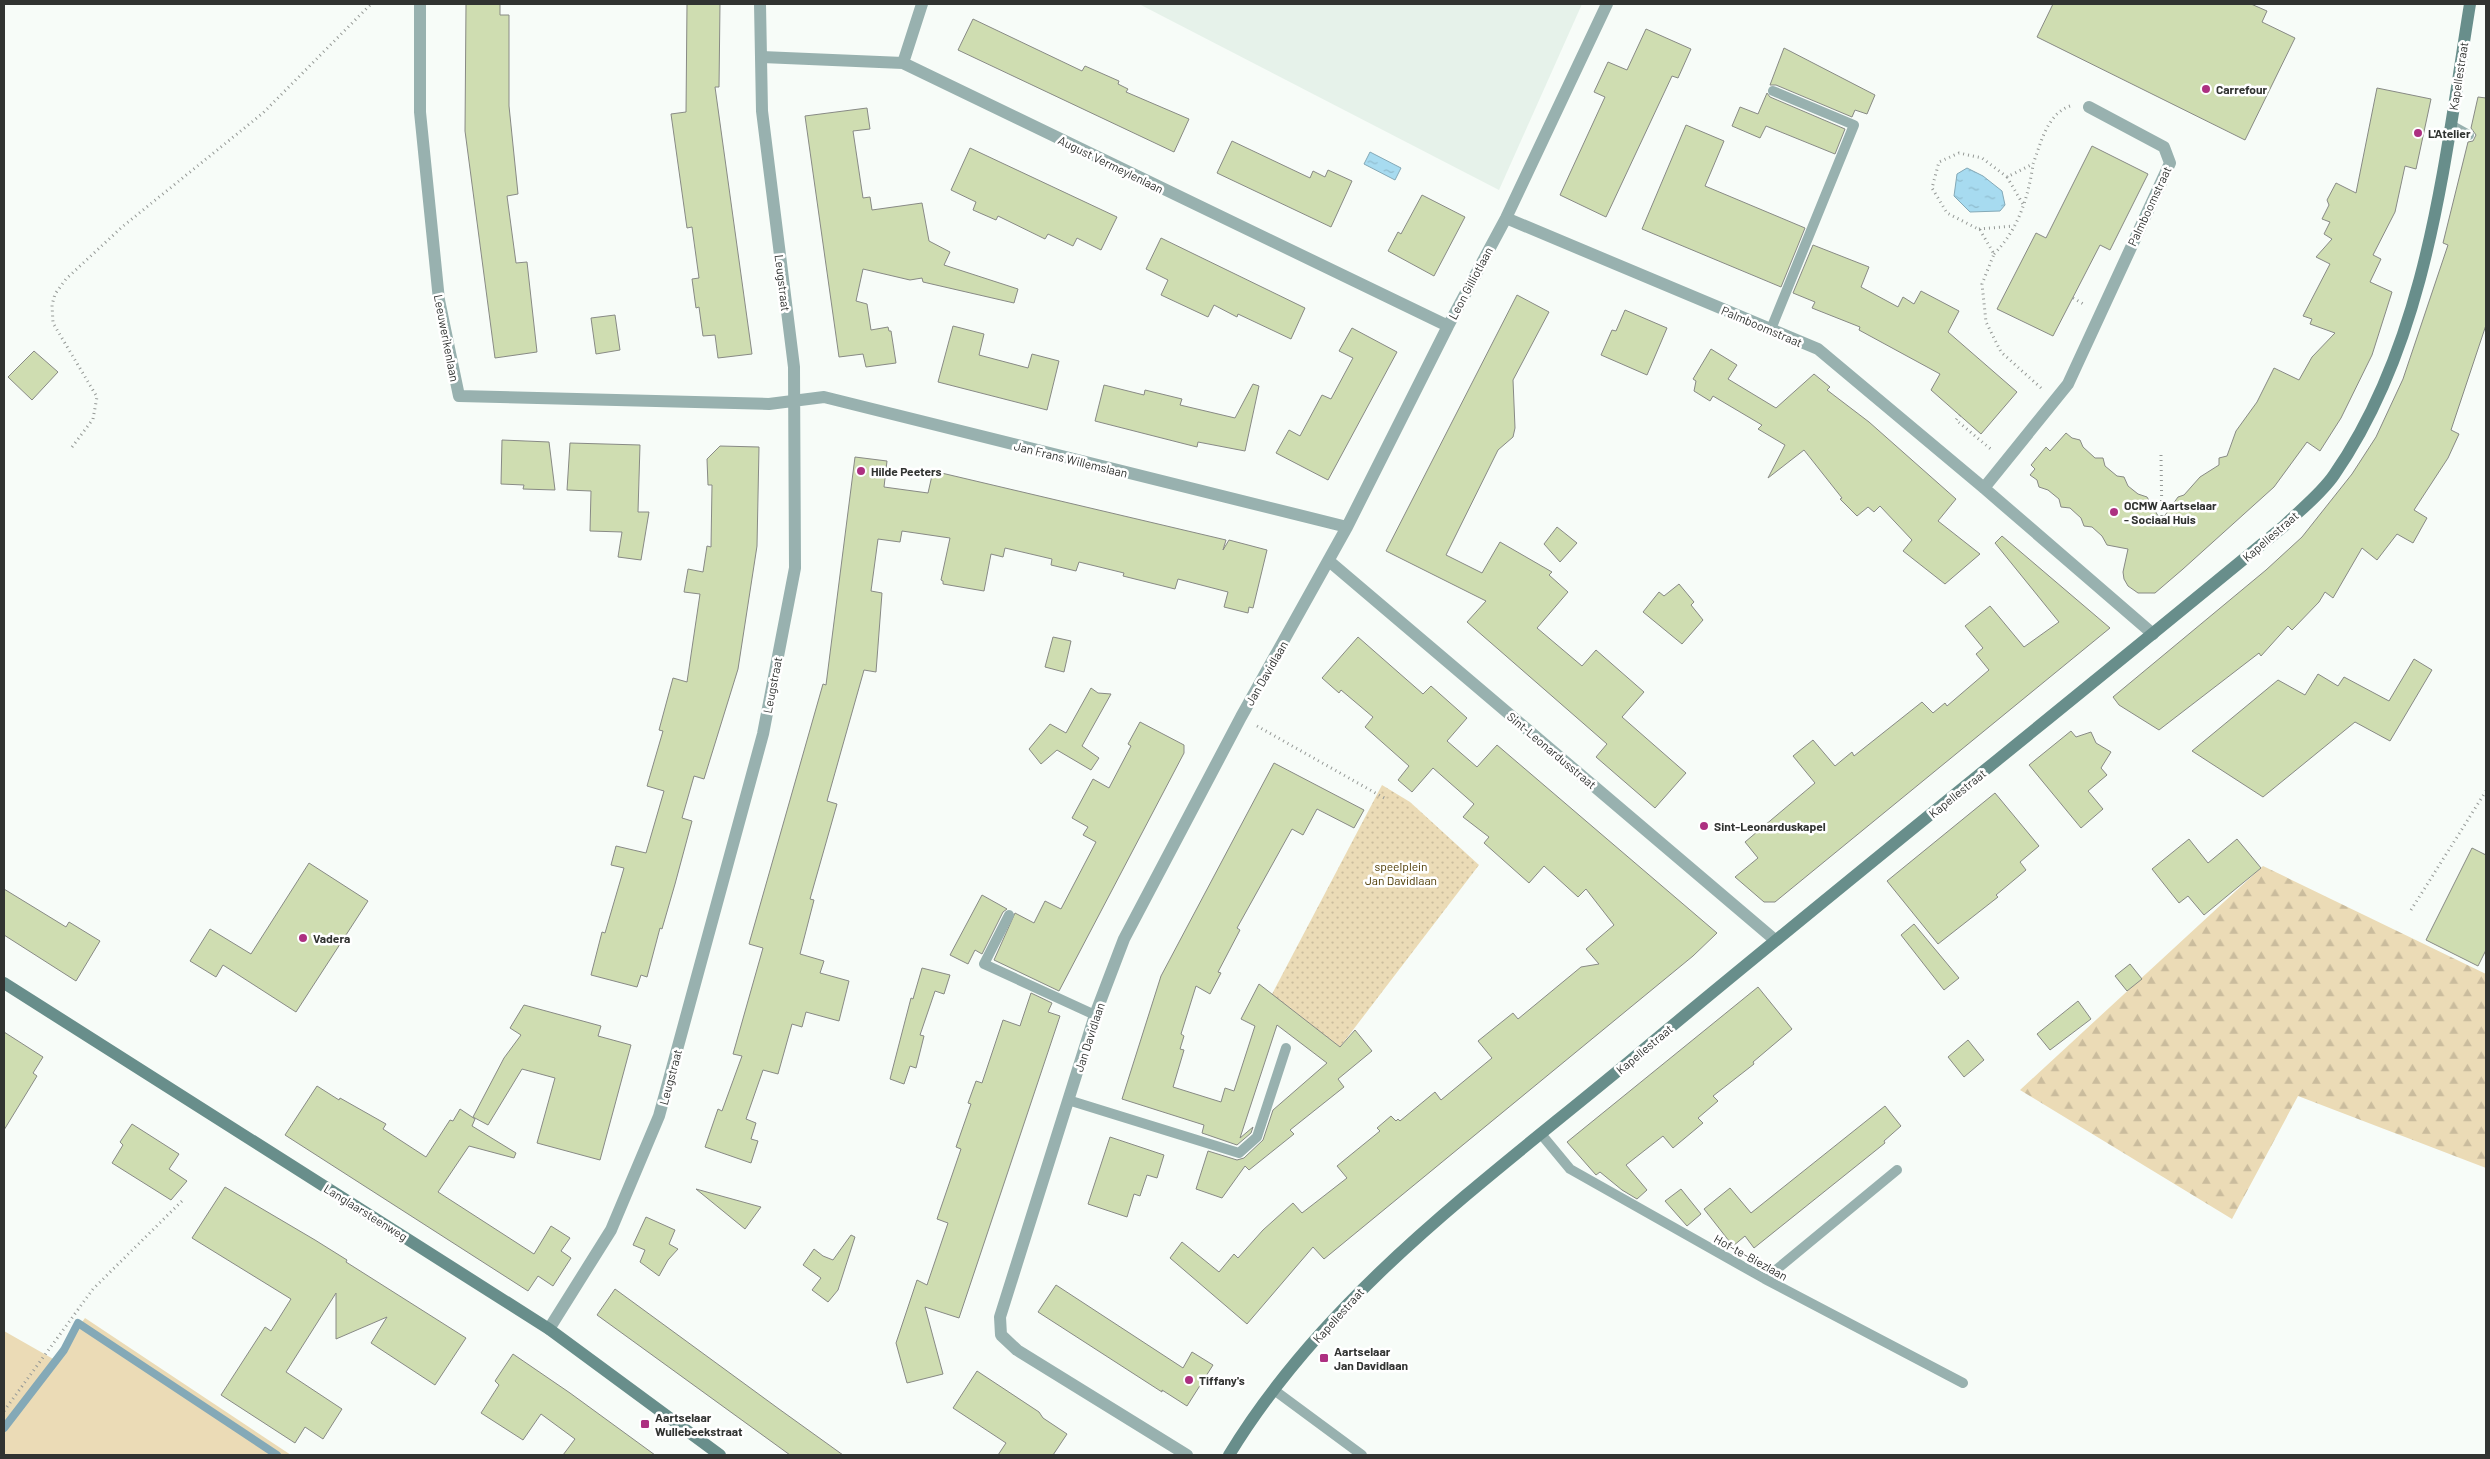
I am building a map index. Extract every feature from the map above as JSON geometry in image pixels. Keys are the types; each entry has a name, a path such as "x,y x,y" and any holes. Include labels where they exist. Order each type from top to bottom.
{"street":[{"name":"Leeuwerikenlaan","path":"420,4 420,112 439,300 459,396 769,404 795,401"},
{"name":"Leugstraat","path":"549,1329 611,1230 659,1116 760,743 795,568 794,367 762,111 760,4"},
{"path":"903,64 922,4"},
{"name":"Leon Gilliotlaan","path":"1329,561 1448,326 1506,218 1607,4"},
{"name":"Kapellestraat","path":"1229,1455 1251,1419 1302,1354 1369,1281 1425,1229 1775,940 2153,634 2290,520 2333,476 2367,419 2400,343 2426,254 2470,4"},
{"name":"August Vermeylenlaan","path":"761,57 903,64 1448,326"},
{"name":"Palmboomstraat","path":"1984,488 2068,384 2170,163 2164,147 2089,107"},
{"name":"Palmboomstraat","path":"1506,218 1818,349 1984,488 2153,634"},
{"name":"Jan Frans Willemslaan","path":"795,401 824,398 1347,527"},
{"name":"Jan Davidlaan","path":"1187,1455 1017,1350 1001,1335 1000,1317 1095,1015 1124,939 1241,717 1329,561"},
{"name":"Sint-Leonardusstraat","path":"1329,561 1775,940"},
{"name":"Langlaarsteenweg","path":"4,982 549,1329 720,1455"}],"lane":[{"path":"1771,330 1854,125 1773,91"},
{"path":"2450,125 2470,135"},
{"path":"1009,915 984,964 1095,1015"},
{"path":"1068,1100 1239,1153 1257,1137 1286,1048"},
{"name":"Hof-te-Biezlaan","path":"1541,1134 1570,1169 1765,1280 1963,1383"},
{"path":"1765,1280 1897,1170"},
{"path":"1274,1390 1362,1455"}],"path":[{"path":"72,447 93,419 97,397 53,323 52,304 66,279 122,227 263,113 371,4"},
{"path":"2055,401 2001,352 1986,322 1982,284 1994,254 2006,242 2024,206 2033,164 2048,124 2065,108 2079,103 2089,107"},
{"path":"1994,254 1978,229 1946,213 1932,188 1939,162 1959,153 1982,158 2007,177 2024,206"},
{"path":"2007,177 2033,164"},
{"path":"1978,229 2014,226"},
{"path":"1960,415 1956,420 2005,462"},
{"path":"2161,455 2162,524"},
{"path":"1241,717 1386,799"},
{"path":"2411,910 2486,792"},
{"path":"4,1411 93,1289 184,1199"}],"shaded area":[{"path":"1139,4 1582,4 1499,190"}],"green space":[{"name":"speelplein Jan Davidlaan","path":"1382,785 1410,802 1479,865 1340,1047 1271,996"},
{"path":"2263,866 2486,974 2486,1168 2298,1096 2232,1219 2020,1090"},
{"path":"85,1318 291,1455 4,1455 4,1331 55,1360"}],"water":[{"path":"1370,152 1401,168 1395,180 1364,164"},
{"path":"1967,168 1983,176 2002,191 2005,205 2000,211 1970,212 1954,196 1957,174"}],"building":[{"path":"466,4 500,4 500,15 509,15 509,106 518,194 507,196 516,263 527,262 537,352 495,358 465,131"},
{"path":"687,4 720,4 719,87 715,87 752,354 718,358 715,335 703,336 699,307 696,308 692,279 699,278 692,227 687,228 671,114 686,112"},
{"name":"Carrefour","path":"2053,4 2251,4 2267,11 2262,22 2295,38 2245,140 2037,37"},
{"path":"973,19 1082,71 1085,66 1119,81 1118,84 1128,89 1126,92 1189,119 1174,152 958,50"},
{"path":"1646,29 1691,49 1678,78 1672,76 1606,217 1560,195 1605,97 1594,92 1608,62 1627,70"},
{"path":"1784,48 1875,95 1867,114 1855,110 1852,117 1776,85 1770,85"},
{"path":"2377,88 2431,99 2416,169 2405,166 2395,212 2373,255 2381,259 2370,282 2392,292 2372,355 2341,418 2320,451 2307,442 2274,487 2183,569 2155,593 2138,593 2128,586 2124,579 2123,572 2128,549 2107,545 2102,536 2092,527 2084,526 2081,518 2070,508 2061,507 2059,499 2048,490 2039,487 2037,480 2030,475 2035,469 2031,465 2046,447 2050,451 2066,433 2072,438 2080,440 2083,447 2095,458 2103,458 2105,466 2117,476 2124,477 2128,486 2138,494 2147,497 2161,521 2178,497 2184,495 2200,477 2219,465 2219,458 2227,456 2236,431 2257,402 2274,368 2299,380 2312,357 2335,333 2310,324 2312,319 2303,316 2330,264 2316,257 2332,239 2324,234 2330,222 2322,219 2329,205 2327,200 2336,183 2356,193"},
{"path":"1767,93 1770,97 1845,129 1835,154 1766,126 1760,138 1732,126 1740,107 1758,114"},
{"path":"2478,97 2486,98 2486,325 2451,430 2459,434 2448,458 2414,510 2427,518 2413,543 2397,534 2377,560 2362,548 2333,598 2325,592 2319,602 2292,630 2288,626 2261,656 2259,653 2159,730 2119,705 2113,697 2266,570 2302,537 2352,474 2376,437 2403,379 2448,245 2443,243 2468,142 2473,141 2476,135 2471,128"},
{"path":"867,108 870,129 853,131 863,198 870,197 872,210 922,203 929,241 950,252 944,265 1018,289 1014,303 923,282 922,278 910,280 863,269 856,301 867,304 871,330 888,327 889,331 891,331 896,363 866,367 863,354 839,357 805,116"},
{"path":"1686,125 1724,141 1705,186 1805,228 1781,287 1642,229"},
{"path":"1232,141 1310,178 1313,171 1325,177 1328,170 1352,181 1331,227 1217,173"},
{"path":"2092,146 2148,174 2110,250 2100,245 2053,336 1997,309 2036,233 2046,238"},
{"path":"970,148 1117,217 1101,250 1077,238 1073,246 1048,234 1045,239 998,216 996,220 973,210 976,202 951,190"},
{"path":"1422,195 1465,217 1434,276 1388,251 1398,232 1401,234"},
{"path":"1161,238 1305,308 1291,339 1238,314 1237,317 1214,305 1208,317 1161,295 1168,280 1146,269"},
{"path":"1813,245 1869,267 1861,287 1898,307 1903,297 1914,304 1921,291 1959,311 1948,332 2017,392 1981,434 1931,390 1940,374 1859,330 1860,327 1812,308 1815,302 1793,293"},
{"path":"1517,295 1549,312 1513,380 1515,428 1513,437 1498,450 1446,555 1482,573 1500,542 1552,572 1549,575 1568,592 1537,628 1582,666 1596,650 1644,692 1622,717 1686,773 1655,808 1596,757 1607,744 1467,622 1486,601 1386,551"},
{"path":"1625,310 1667,328 1647,375 1601,355 1612,330 1616,331"},
{"path":"615,315 620,350 596,354 591,318"},
{"path":"953,326 984,334 979,355 1028,368 1032,354 1059,361 1047,410 938,382"},
{"path":"1352,328 1397,352 1328,480 1276,453 1289,430 1300,436 1322,395 1331,399 1353,358 1339,351"},
{"path":"1711,349 1737,365 1728,379 1776,408 1814,374 1830,387 1827,390 1869,422 1956,499 1938,521 1980,554 1945,584 1903,551 1912,540 1880,506 1874,512 1868,507 1857,516 1840,499 1842,498 1804,450 1768,478 1785,445 1758,429 1762,425 1713,396 1710,401 1694,391 1696,381 1693,379"},
{"path":"34,351 58,372 32,400 8,377"},
{"path":"1253,384 1259,386 1245,451 1198,442 1197,447 1095,421 1104,385 1144,395 1145,390 1182,399 1180,405 1235,418"},
{"path":"502,440 549,442 555,490 523,489 524,485 501,484"},
{"path":"570,443 640,445 638,512 649,512 641,560 618,557 622,532 590,531 591,491 567,490"},
{"path":"720,446 759,447 757,546 738,669 704,779 694,776 682,818 692,821 675,884 662,929 660,928 647,977 641,975 637,987 591,975 602,932 605,933 624,868 611,865 616,846 646,853 664,791 647,786 663,731 659,730 673,678 687,682 700,594 684,592 688,569 703,572 707,546 711,547 712,485 708,485 707,459"},
{"path":"855,457 887,461 884,487 928,493 933,471 1226,540 1223,550 1229,540 1267,550 1253,608 1249,607 1248,613 1224,607 1228,592 1178,579 1175,589 1123,576 1124,573 1079,562 1076,571 1051,565 1052,559 1005,548 1003,557 991,554 984,591 943,584 941,580 950,538 902,531 900,542 878,539 871,591 882,593 876,672 864,670 827,801 837,804 810,899 814,900 800,954 824,961 820,973 849,981 839,1021 806,1012 802,1027 792,1024 778,1074 763,1070 746,1119 756,1123 751,1139 758,1141 751,1163 705,1147 718,1109 722,1111 742,1056 733,1054 763,948 749,944 823,684 826,685"},
{"path":"1557,527 1577,543 1560,562 1544,544"},
{"path":"2002,536 2110,628 1775,902 1764,902 1735,877 1758,858 1745,842 1815,783 1793,756 1813,740 1835,766 1852,752 1854,756 1922,702 1933,713 1945,703 1947,706 1989,670 1976,654 1983,648 1965,626 1990,606 2024,647 2059,622 1995,543"},
{"path":"1679,584 1694,602 1691,605 1703,620 1682,644 1643,612 1659,592 1664,596"},
{"path":"1053,637 1071,641 1064,672 1045,667"},
{"path":"1358,637 1423,694 1431,686 1467,718 1447,741 1477,767 1497,745 1717,933 1693,956 1324,1259 1313,1247 1247,1324 1170,1258 1182,1242 1219,1272 1234,1254 1238,1258 1263,1230 1293,1203 1302,1213 1347,1178 1337,1166 1380,1131 1377,1128 1391,1116 1396,1121 1398,1119 1400,1121 1435,1092 1441,1100 1492,1058 1478,1041 1513,1013 1518,1019 1581,967 1599,964 1586,949 1614,925 1586,889 1578,897 1544,866 1529,883 1484,843 1489,837 1463,817 1474,804 1433,768 1412,792 1398,780 1409,766 1365,727 1373,717 1341,690 1339,693 1322,678"},
{"path":"2414,659 2432,670 2390,741 2355,722 2263,797 2192,751 2278,680 2305,695 2318,674 2338,686 2344,677 2389,701"},
{"path":"1091,688 1098,693 1111,694 1082,746 1099,758 1091,770 1057,750 1041,764 1029,749 1050,724 1066,733"},
{"path":"1140,722 1184,745 1184,753 1059,991 994,960 1015,913 1034,923 1045,901 1061,909 1096,842 1083,835 1088,827 1072,818 1093,779 1109,788 1131,746 1128,744"},
{"path":"2071,731 2076,737 2091,732 2096,743 2111,752 2101,768 2107,775 2088,791 2103,809 2081,828 2029,765"},
{"path":"1274,763 1364,810 1354,828 1317,809 1303,835 1292,829 1237,928 1240,930 1218,972 1221,973 1210,994 1196,986 1181,1034 1184,1036 1180,1049 1184,1050 1173,1087 1221,1102 1225,1088 1234,1091 1255,1026 1241,1019 1259,984 1340,1047 1355,1030 1372,1051 1338,1079 1344,1087 1290,1130 1294,1134 1249,1170 1245,1166 1222,1198 1196,1189 1208,1151 1237,1160 1244,1158 1263,1140 1273,1110 1327,1063 1277,1025 1240,1138 1253,1127 1251,1133 1237,1145 1202,1133 1204,1125 1122,1099 1161,976"},
{"path":"1995,793 2039,846 2020,862 2026,870 1996,895 1998,897 1938,944 1887,881"},
{"path":"2189,839 2208,863 2237,839 2261,868 2204,915 2188,896 2179,903 2152,869"},
{"path":"2472,848 2486,855 2486,950 2478,966 2426,940"},
{"name":"Vadera","path":"309,863 368,901 296,1012 223,965 216,977 190,961 210,929 251,954"},
{"path":"4,889 66,927 69,922 100,941 76,981 4,935"},
{"path":"982,895 1007,909 1003,912 982,954 975,950 968,964 950,955"},
{"path":"1914,924 1959,978 1944,990 1901,935"},
{"path":"2130,964 2142,979 2127,991 2115,976"},
{"path":"922,968 950,975 944,994 935,991 920,1035 924,1036 916,1068 910,1066 904,1084 890,1079 911,998 913,999"},
{"path":"1758,987 1792,1029 1753,1062 1754,1064 1713,1096 1718,1101 1698,1118 1703,1123 1673,1148 1663,1136 1626,1165 1647,1190 1637,1199 1622,1190 1600,1172 1596,1175 1567,1142"},
{"path":"1031,993 1052,1003 1048,1012 1060,1016 959,1318 925,1307 943,1374 907,1383 896,1343 917,1280 927,1285 948,1223 937,1219 961,1149 956,1147 971,1104 968,1103 976,1081 982,1083 1003,1020 1020,1026"},
{"path":"2078,1001 2091,1019 2050,1050 2037,1034"},
{"path":"524,1005 601,1026 598,1036 631,1045 600,1160 537,1143 555,1078 522,1069 488,1125 473,1117 504,1058 521,1035 510,1028"},
{"path":"4,1032 43,1057 33,1073 37,1076 4,1130"},
{"path":"1968,1040 1984,1060 1964,1077 1948,1057"},
{"path":"317,1086 339,1100 340,1098 386,1124 383,1129 426,1157 450,1120 453,1121 460,1109 475,1119 472,1126 516,1153 514,1158 469,1146 438,1192 534,1254 551,1226 570,1238 561,1251 571,1258 553,1286 538,1276 528,1291 285,1135"},
{"path":"1885,1106 1901,1126 1884,1141 1885,1143 1754,1248 1745,1236 1733,1246 1704,1209 1730,1188 1751,1213"},
{"path":"132,1124 179,1154 169,1169 187,1181 171,1200 112,1163 123,1145 120,1142"},
{"path":"1110,1137 1164,1155 1157,1178 1147,1175 1140,1196 1134,1194 1127,1217 1088,1204"},
{"path":"225,1187 347,1260 346,1262 466,1338 435,1385 371,1343 387,1317 336,1339 336,1293 286,1372 342,1409 323,1439 305,1427 295,1443 221,1395 265,1327 271,1331 291,1299 192,1238"},
{"path":"696,1189 761,1207 745,1229"},
{"path":"1681,1189 1701,1214 1687,1226 1665,1201"},
{"path":"646,1217 675,1230 669,1244 678,1249 668,1260 659,1276 640,1262 645,1250 633,1245"},
{"path":"851,1235 855,1237 838,1290 828,1302 812,1290 821,1278 803,1265 814,1249 823,1256 833,1260"},
{"path":"1056,1285 1183,1368 1192,1352 1213,1365 1187,1406 1038,1312"},
{"path":"615,1289 843,1455 790,1455 597,1315"},
{"path":"513,1354 655,1455 563,1455 575,1439 541,1414 523,1440 481,1413 499,1385 495,1381"},
{"path":"977,1371 1039,1412 1043,1418 1067,1434 1053,1455 998,1455 1006,1443 953,1408"}],"waterway":[{"path":"4,1428 64,1350 78,1323 277,1455"}],"place":[{"name":"Carrefour","path":"2206,89"},
{"name":"L'Atelier","path":"2418,133"},
{"name":"Hilde Peeters","path":"861,471"},
{"name":"OCMW Aartselaar - Sociaal Huis","path":"2114,512"},
{"name":"Sint-Leonarduskapel","path":"1704,826"},
{"name":"Vadera","path":"303,938"},
{"name":"Aartselaar Jan Davidlaan","path":"1324,1358"},
{"name":"Tiffany's","path":"1189,1380"},
{"name":"Aartselaar Wullebeekstraat","path":"645,1424"}]}
